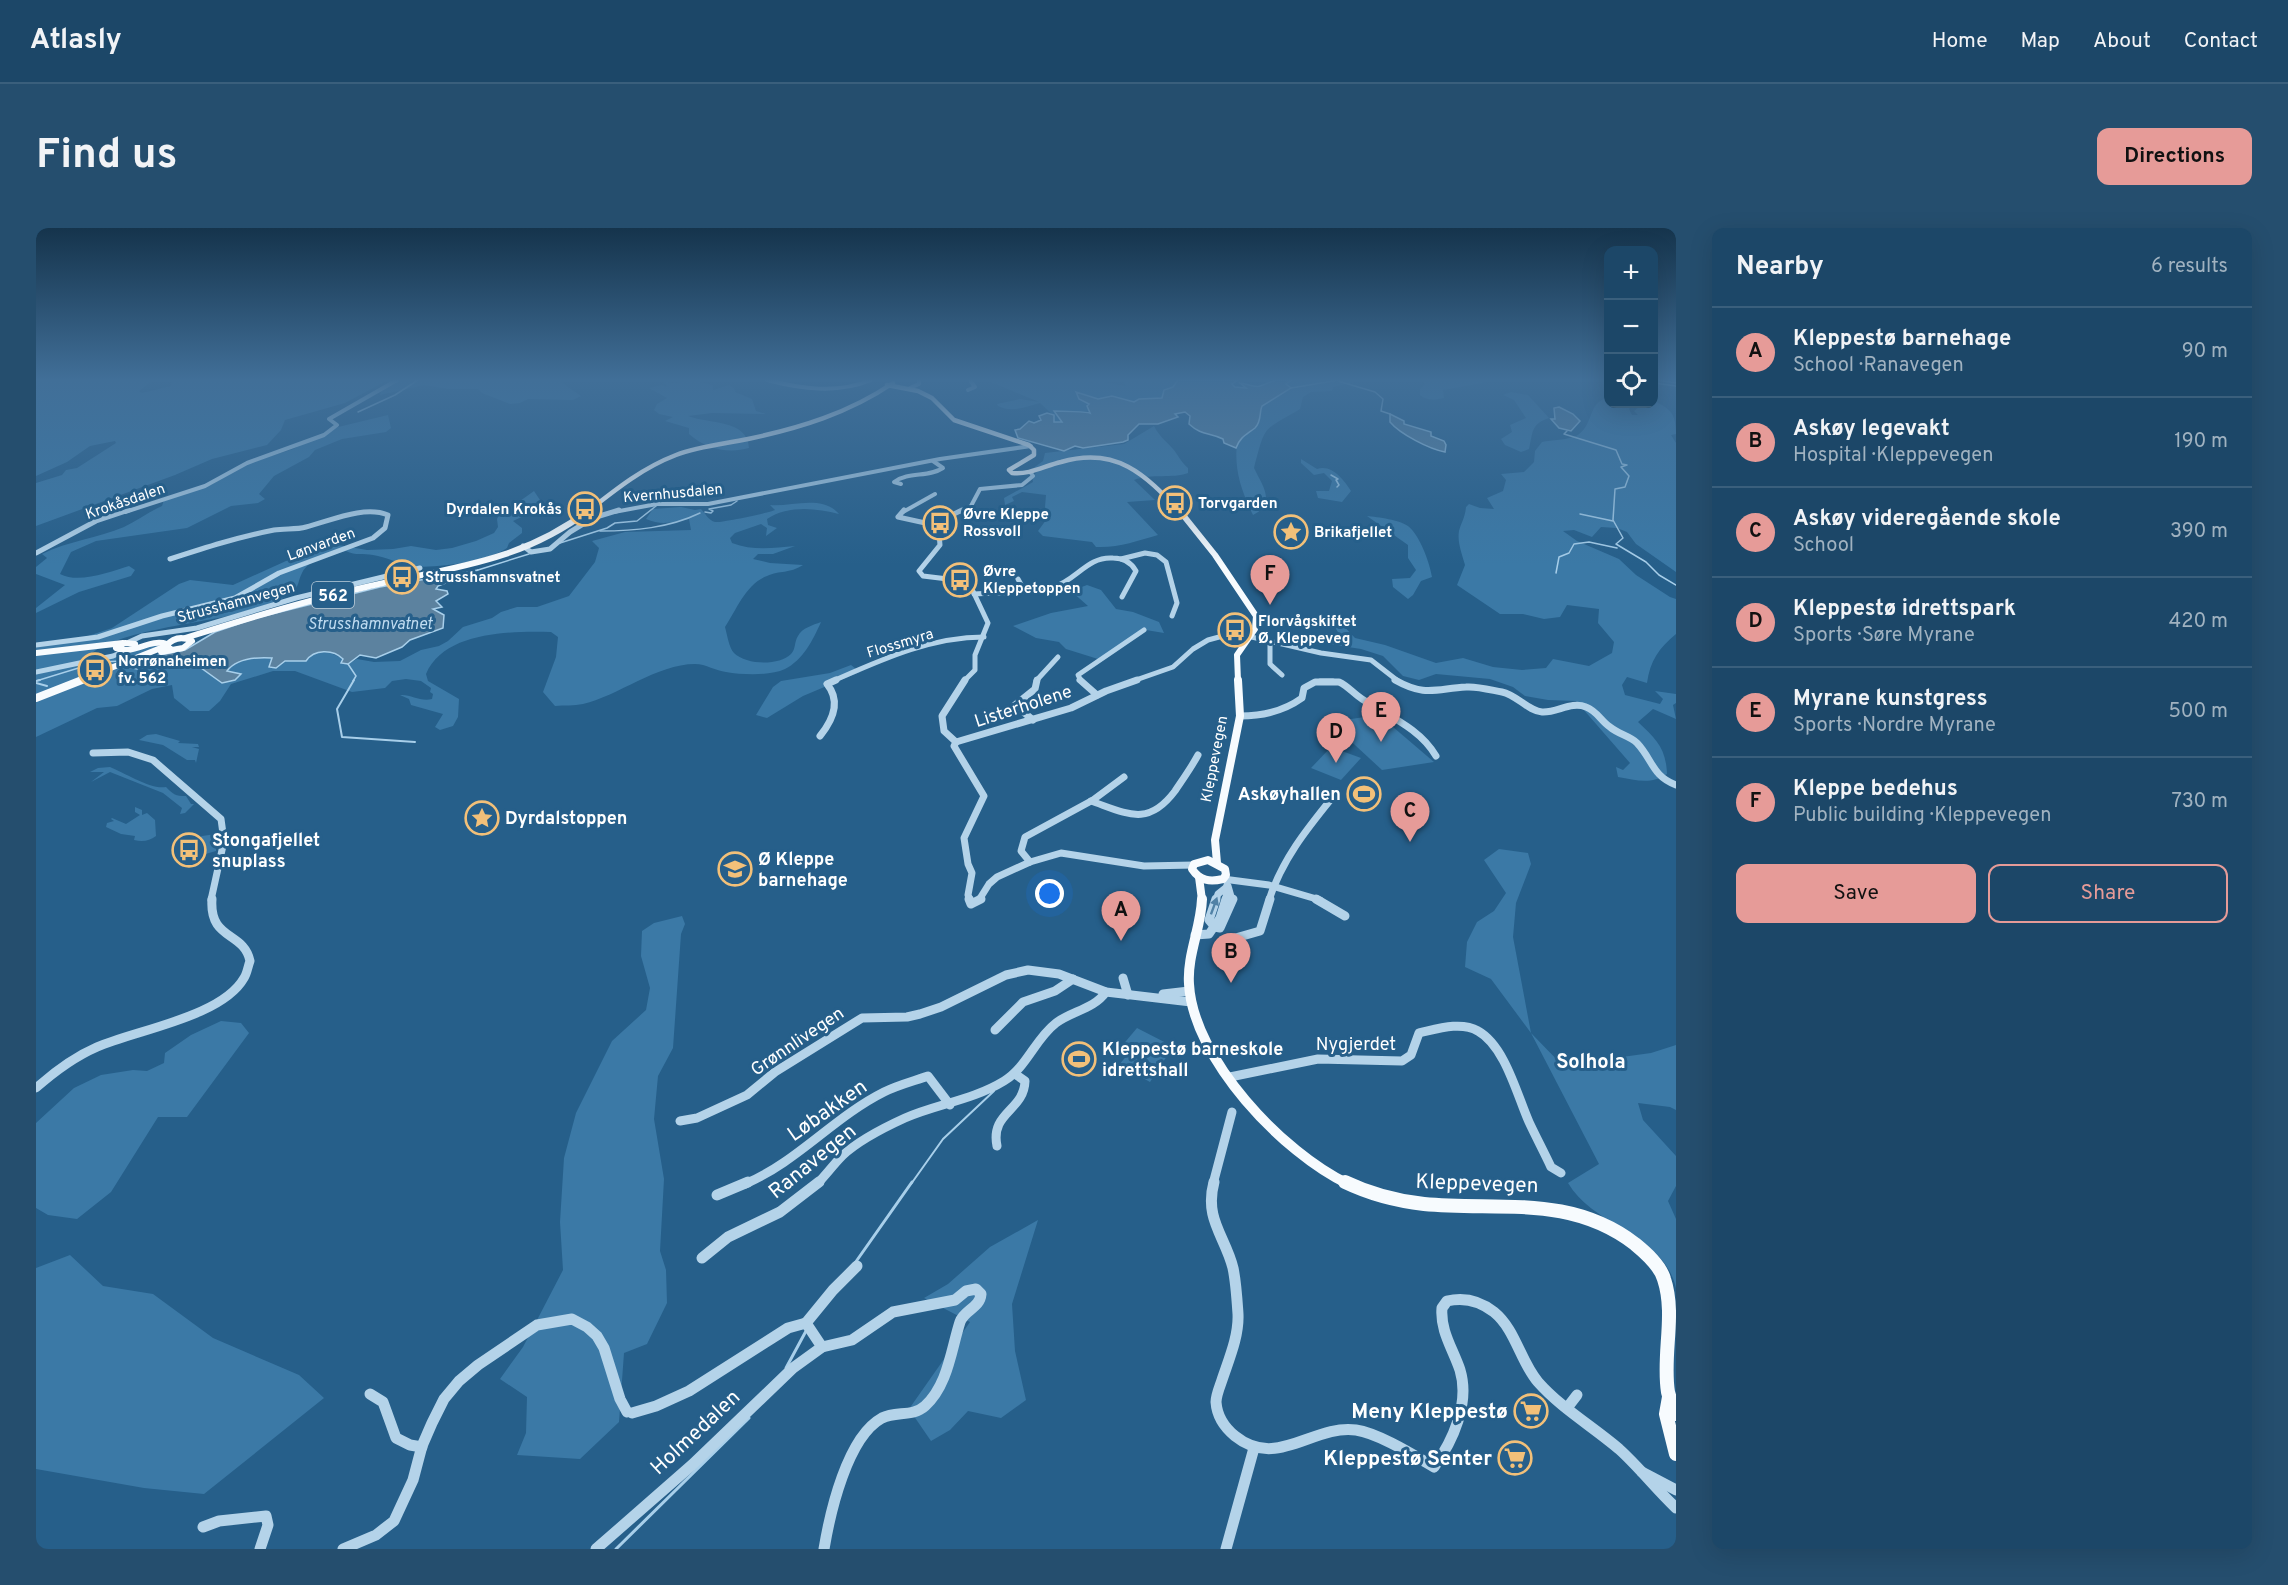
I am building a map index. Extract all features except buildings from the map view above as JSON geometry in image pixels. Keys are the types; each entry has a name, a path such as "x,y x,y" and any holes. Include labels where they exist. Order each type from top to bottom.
{"main road":[{"name":"562","path":"458,566 527,548 569,526 641,471 669,458 735,442"},
{"path":"1022,442 1031,446 1034,455 1008,471 1017,474 1031,473"},
{"name":"Kleppevegen","path":"1031,473 1062,462 1102,458 1117,461 1139,474 1160,491 1189,522 1216,557 1257,618 1256,629 1237,655 1240,716 1215,840 1217,863"},
{"name":"562","path":"36,698 186,639 286,607 527,548"},
{"path":"93,648 117,650 157,638 186,639"},
{"name":"562","path":"168,646 183,648 186,639"},
{"path":"36,653 156,641 168,646"},
{"name":"Kleppevegen","path":"1204,860 1215,840"},
{"path":"1194,865 1204,860 1217,863 1222,879 1199,877"},
{"name":"Kleppevegen","path":"1194,865 1193,871 1199,877 1202,904 1189,966 1190,997 1201,1029 1230,1077 1261,1120 1288,1148 1324,1172 1364,1191 1399,1200 1433,1205 1557,1208 1602,1223 1617,1231 1644,1252 1655,1264 1670,1290 1674,1316 1666,1414 1676,1454"},
{"name":"Kleppevegen","path":"1202,904 1222,879"},
{"name":"Kleppevegen","path":"1669,1397 1676,1414"}],"street":[{"name":"Krokåsdalen","path":"36,553 96,521 147,503 191,492 249,462 308,442"},
{"name":"Kvernhusdalen","path":"527,548 541,552 552,548 570,532 593,518 627,508 657,504 704,505 1031,446"},
{"path":"901,484 894,482 907,474 936,473 941,467 933,464"},
{"path":"939,526 939,522 972,506 977,491 980,489 1022,485 1033,476 1031,473"},
{"path":"935,494 924,502 905,508 897,517 939,526 942,531 942,544 921,568 920,574 962,582 971,587 988,623 975,655 975,670 962,683 953,702 942,716 944,731 956,742 954,746 958,754 984,796 964,838 968,864 972,873 968,895 970,903 975,904 980,900 989,884 998,877 1030,862 1068,853 1126,865 1194,865"},
{"name":"Lønvarden","path":"36,645 105,636 162,616 235,598 279,573 373,538 385,528 388,515 379,512 354,514 303,528 276,530 224,542 170,559"},
{"path":"1121,559 1132,554 1146,554 1159,556 1166,561 1178,601 1172,616"},
{"path":"974,594 1040,590 1062,585 1075,577 1096,557 1121,559 1131,563 1136,571 1129,589 1122,597"},
{"name":"Strusshamnvegen","path":"36,672 99,658 129,645 142,636 204,626 296,598 420,568"},
{"path":"1018,579 1024,590"},
{"name":"Listerholene","path":"1097,695 1082,683 1078,675 1144,630"},
{"name":"Listerholene","path":"956,742 1075,706 1097,695 1176,665 1193,649 1213,638 1234,633 1321,653 1371,660 1397,681 1421,691 1439,692 1470,687 1502,692 1515,695 1531,708 1542,712 1578,704 1585,705 1595,711 1609,727 1635,741 1648,756 1657,775 1665,782 1676,785"},
{"name":"Flossmyra","path":"820,736 831,725 835,708 833,691 827,684 862,667 938,643 984,637"},
{"path":"1267,640 1270,644 1269,664 1282,675"},
{"name":"Strusshamnvegen","path":"99,658 117,650"},
{"path":"1033,720 1015,705 1035,689 1037,678 1058,657"},
{"path":"1240,716 1252,717 1296,703 1302,698 1304,688 1310,684 1340,683 1373,707 1401,720 1431,746 1437,756"},
{"path":"36,1088 86,1053 106,1043 205,1010 228,996 242,981 249,966 245,947 218,928 211,911 221,855 222,821 202,805 174,775 145,756 117,750 93,753"},
{"path":"1091,801 1129,814 1149,815 1157,812 1191,769 1197,755"},
{"path":"1030,862 1021,851 1025,837 1091,801 1124,777"},
{"path":"1226,941 1235,936 1260,931 1273,887 1296,843 1332,798"},
{"path":"1195,935 1209,934 1215,927 1226,898 1222,879 1260,884 1322,900 1345,916"},
{"name":"Grønnlivegen","path":"680,1121 697,1118 747,1095 775,1072 862,1018 920,1014 941,1007 986,984 1016,972 1048,971 1106,992 1190,997"},
{"path":"1123,978 1128,995"},
{"path":"995,1030 1023,1002 1054,991 1072,979"},
{"name":"Ranavegen","path":"702,1258 714,1245 763,1221 795,1201 819,1181 847,1151 906,1117 987,1092 1015,1074 1039,1040 1054,1024 1100,1000 1106,992"},
{"name":"Nygjerdet","path":"1230,1077 1318,1059 1402,1061 1411,1055 1419,1033 1441,1028 1469,1028 1479,1031 1490,1042 1517,1087 1530,1125 1551,1167 1561,1173"},
{"path":"998,1146 993,1134 996,1125 1014,1106 1024,1089 1024,1081 1015,1074"},
{"name":"Løbakken","path":"717,1195 751,1181 803,1151 854,1110 889,1089 928,1076 950,1105"},
{"path":"1232,1112 1210,1197 1214,1222 1233,1268 1238,1316 1232,1350 1219,1387 1216,1405 1220,1420 1228,1430 1254,1448 1276,1449 1326,1433 1356,1430 1402,1448 1434,1467 1447,1449 1457,1424 1461,1401 1460,1370 1444,1334 1441,1315 1444,1305 1452,1300 1475,1302 1501,1319 1535,1380 1621,1451 1652,1486 1676,1508"},
{"path":"822,1347 806,1323 833,1290 858,1266"},
{"name":"Holmedalen","path":"596,1549 692,1465 793,1368 822,1347 852,1340 893,1312 955,1300 966,1291 976,1289 981,1294 981,1299 961,1319 943,1378 923,1408 915,1412 883,1417 874,1422 864,1433 837,1497 824,1549"},
{"name":"Holmedalen","path":"422,1448 444,1399 459,1381 525,1331 545,1322 573,1319 583,1323 598,1337 630,1412 650,1409 686,1394 781,1331 806,1323"},
{"path":"343,1549 376,1535 394,1521 414,1480 422,1448 408,1446 396,1439 390,1429 383,1402 370,1394"},
{"path":"1567,1408 1577,1395"},
{"path":"1226,1549 1254,1448"},
{"path":"1641,1471 1676,1490"},
{"path":"203,1527 219,1521 266,1516 268,1525 260,1549"}],"shaded area":[{"path":"36,442 112,442 90,446 67,462 36,476"},
{"path":"270,442 267,445 212,459 36,526 36,483 62,475 66,470 77,468 116,443"},
{"path":"307,442 336,442 315,450 309,457 274,476 259,494 265,499 258,503 231,506 187,528 96,541 71,552 60,574 68,577 94,576 129,566 135,570 131,576 79,592 36,613 36,608 65,585 36,574 36,567 47,558 42,554 124,527 162,506 164,500 211,485 247,464 293,449"},
{"path":"701,442 748,442 749,448 725,450"},
{"path":"1128,442 1166,442 1188,468 1188,473 1182,475 1134,480 1155,500 1127,502 1158,535 1120,545 1096,547 1092,542 1043,536 1038,531 1049,516 1045,507 1046,495 1022,492 1012,497 1014,501 1005,505 1004,498 1033,482 1032,476 1036,473 1032,469 1043,461 1045,453"},
{"path":"1237,442 1262,442 1254,468 1264,487 1266,499 1260,510 1253,515 1239,480"},
{"path":"1503,442 1530,442 1529,449 1521,452 1505,445"},
{"path":"1545,442 1676,443 1676,572 1636,544 1627,532 1617,528 1601,527 1592,537 1574,530 1563,531 1577,541 1619,559 1636,575 1676,599 1676,634 1656,656 1650,668 1647,683 1627,677 1622,685 1625,695 1660,704 1663,699 1655,691 1676,694 1676,703 1673,705 1676,719 1653,709 1638,722 1659,745 1665,757 1667,774 1655,780 1618,777 1616,767 1623,770 1630,763 1576,701 1525,696 1513,687 1490,679 1436,674 1419,680 1403,676 1383,656 1361,649 1322,643 1341,637 1328,616 1338,620 1355,638 1385,645 1436,663 1463,658 1493,667 1522,670 1546,668 1553,659 1589,666 1612,653 1614,642 1598,623 1599,609 1567,605 1560,617 1544,619 1523,614 1500,614 1457,585 1465,565 1459,535 1466,507 1469,504 1494,509 1487,498 1503,491 1506,480 1501,474 1524,472 1534,462 1535,451"},
{"path":"1301,459 1317,469 1333,471 1341,478 1351,491 1342,502 1318,498 1316,491 1329,491 1332,481 1324,473 1314,475 1301,463"},
{"path":"534,491 540,500 552,510 530,513 513,521 522,528 522,533 499,553 462,563 423,567 346,551 321,558 310,564 302,573 294,591 281,599 236,614 115,641 86,658 101,663 105,659 148,644 160,646 122,662 124,666 166,663 191,666 202,669 222,683 240,674 226,672 234,665 253,658 306,661 316,653 327,652 348,664 357,659 374,662 400,661 421,650 439,646 463,627 492,618 501,612 517,607 537,607 569,596 595,562 599,548 592,541 625,532 691,530 689,519 662,523 646,519 653,509 681,507 701,509 711,520 719,522 775,510 770,505 806,503 824,504 839,514 812,509 784,511 767,519 768,525 777,528 766,536 767,528 761,524 735,533 730,538 732,543 748,547 795,546 773,554 758,554 753,559 770,563 803,565 793,570 767,576 753,585 725,627 732,651 739,657 754,662 779,661 786,658 793,652 800,633 821,622 815,636 797,660 779,671 764,674 740,674 699,664 681,665 666,669 596,700 580,705 555,706 543,692 556,657 558,637 551,632 518,632 481,636 448,649 435,660 426,674 428,681 459,699 458,717 453,726 440,730 435,727 443,714 411,705 409,699 400,695 423,700 432,699 431,688 421,681 406,679 392,681 385,688 352,692 295,671 273,671 231,684 220,701 209,711 190,711 174,698 172,685 152,689 117,706 97,708 36,737 36,643 76,640 112,628 179,584 190,580 233,585 286,561 338,545 367,550 411,546 436,550 476,541 494,533 498,527 497,519 501,511 513,506"},
{"path":"1367,516 1389,519 1408,526 1420,543 1432,577 1421,581 1408,599 1393,587 1392,579 1410,578 1416,570 1408,558 1408,545"},
{"path":"1087,585 1101,590 1116,609 1133,612 1159,622 1164,633 1146,630 1098,659 1066,649 1059,642 1036,638 1013,626 1051,613 1088,606 1071,591"},
{"path":"851,665 860,672 803,696 767,718 756,715 773,687 781,681 830,673"},
{"path":"1379,715 1434,762 1382,770 1330,722"},
{"path":"156,734 180,741 178,743 198,744 199,747 192,747 199,749 196,763 195,760 187,760 163,745 139,740 147,735"},
{"path":"1331,747 1361,758 1341,780 1311,768"},
{"path":"110,767 146,784 166,787 179,796 186,796 191,804 194,804 185,813 180,814 182,808 163,793 110,772 91,782 104,772 90,772 98,768"},
{"path":"135,807 142,810 142,815 147,813 155,820 156,836 148,840 137,841 134,840 135,836 121,834 106,827 107,823 114,821 112,818 126,824 140,815 135,812"},
{"path":"216,834 216,851 202,855 196,854 196,840 202,836"},
{"path":"1499,849 1528,853 1531,864 1516,903 1513,937 1531,1033 1491,979 1465,967 1467,942 1477,922 1494,911 1506,893 1484,860"},
{"path":"682,916 685,924 681,934 673,1048 658,1076 654,1119 664,1179 660,1251 666,1270 667,1303 647,1344 624,1353 619,1422 580,1459 517,1455 526,1433 527,1397 500,1379 523,1347 563,1270 560,1222 564,1158 576,1113 612,1041 646,1010 650,988 641,956 642,931 654,923"},
{"path":"221,1021 241,1023 249,1033 187,1117 158,1117 111,1192 77,1219 48,1215 36,1208 36,1123 74,1088 101,1075 133,1070 147,1071 164,1063 165,1053 191,1035"},
{"path":"1137,1028 1174,1047 1159,1067 1121,1047"},
{"path":"1531,1033 1564,1067 1593,1068 1622,1057 1651,1053 1676,1045 1676,1110 1670,1107 1638,1103 1643,1120 1676,1156 1676,1186 1668,1201 1676,1219 1676,1288 1669,1270 1657,1255 1643,1242 1594,1211 1568,1183 1599,1164"},
{"path":"1128,1054 1158,1070 1150,1082 1119,1065"},
{"path":"1038,1220 1012,1304 1015,1351 1026,1400 1001,1418 968,1411 950,1430 931,1441 909,1409 970,1322 924,1298 948,1284 990,1247"},
{"path":"70,1255 103,1286 153,1294 213,1338 299,1375 324,1398 204,1494 144,1488 36,1469 36,1268"}],"water":[{"path":"1031,442 1124,442 1083,448 1075,446 1064,451"},
{"path":"1224,442 1239,442 1236,448"},
{"path":"1419,442 1444,442 1445,452 1438,450"},
{"name":"Strusshamnvatnet","path":"478,570 438,586 436,589 447,591 448,594 436,601 442,607 433,609 444,615 443,628 410,640 402,647 376,658 360,655 348,664 341,663 343,659 334,653 319,652 306,661 285,661 276,668 269,667 272,658 253,658 236,663 231,667 227,671 241,674 235,680 222,683 201,668 184,667 168,662 143,664 137,669 123,666 140,659 185,650 215,632 256,618 380,587"}],"waterway":[{"path":"1589,442 1616,450 1622,464 1627,465 1621,467 1629,476 1625,487 1615,489 1613,520 1623,538 1616,544 1646,562 1659,575 1676,585"},
{"path":"1331,475 1338,479 1336,480 1339,485 1337,487"},
{"path":"660,502 678,491 707,486"},
{"path":"705,512 711,513 713,511 709,509 731,505 737,501"},
{"path":"560,543 607,528 615,523 637,521 656,506"},
{"path":"600,531 651,528 700,513"},
{"path":"1580,514 1613,521"},
{"path":"1556,573 1559,557 1569,553 1574,544 1589,542 1617,548"},
{"path":"478,570 529,554"},
{"path":"40,680 36,681 98,662 123,661"},
{"path":"348,664 356,676 353,681"},
{"path":"354,680 337,709 342,737 415,742"},
{"path":"36,683 47,686"},
{"path":"911,1184 943,1139 994,1091"},
{"path":"855,1263 912,1182"},
{"path":"786,1368 806,1331"},
{"path":"616,1549 749,1418"}],"place":[{"name":"Torvgarden","path":"1175,503"},
{"name":"Dyrdalen Krokås","path":"585,509"},
{"name":"Øvre Kleppe Rossvoll","path":"940,523"},
{"name":"Brikafjellet","path":"1291,532"},
{"name":"Strusshamnsvatnet","path":"402,577"},
{"name":"Øvre Kleppetoppen","path":"960,580"},
{"name":"Kleppe bedehus","path":"1270,605"},
{"name":"Florvågskiftet Ø. Kleppeveg","path":"1235,630"},
{"name":"Norrønaheimen fv. 562","path":"95,670"},
{"name":"Myrane kunstgress","path":"1381,742"},
{"name":"Kleppestø idrettspark","path":"1336,763"},
{"name":"Askøyhallen","path":"1364,794"},
{"name":"Dyrdalstoppen","path":"482,818"},
{"name":"Askøy videregående skole","path":"1410,842"},
{"name":"Stongafjellet snuplass","path":"189,850"},
{"name":"Ø Kleppe barnehage","path":"735,869"},
{"name":"Kleppestø barnehage","path":"1121,941"},
{"name":"Askøy legevakt","path":"1231,983"},
{"name":"Kleppestø barneskole idrettshall","path":"1079,1059"},
{"name":"Meny Kleppestø","path":"1531,1411"},
{"name":"Kleppestø Senter","path":"1515,1458"}],"district":[{"name":"Solhola","path":"1591,1061"}]}
